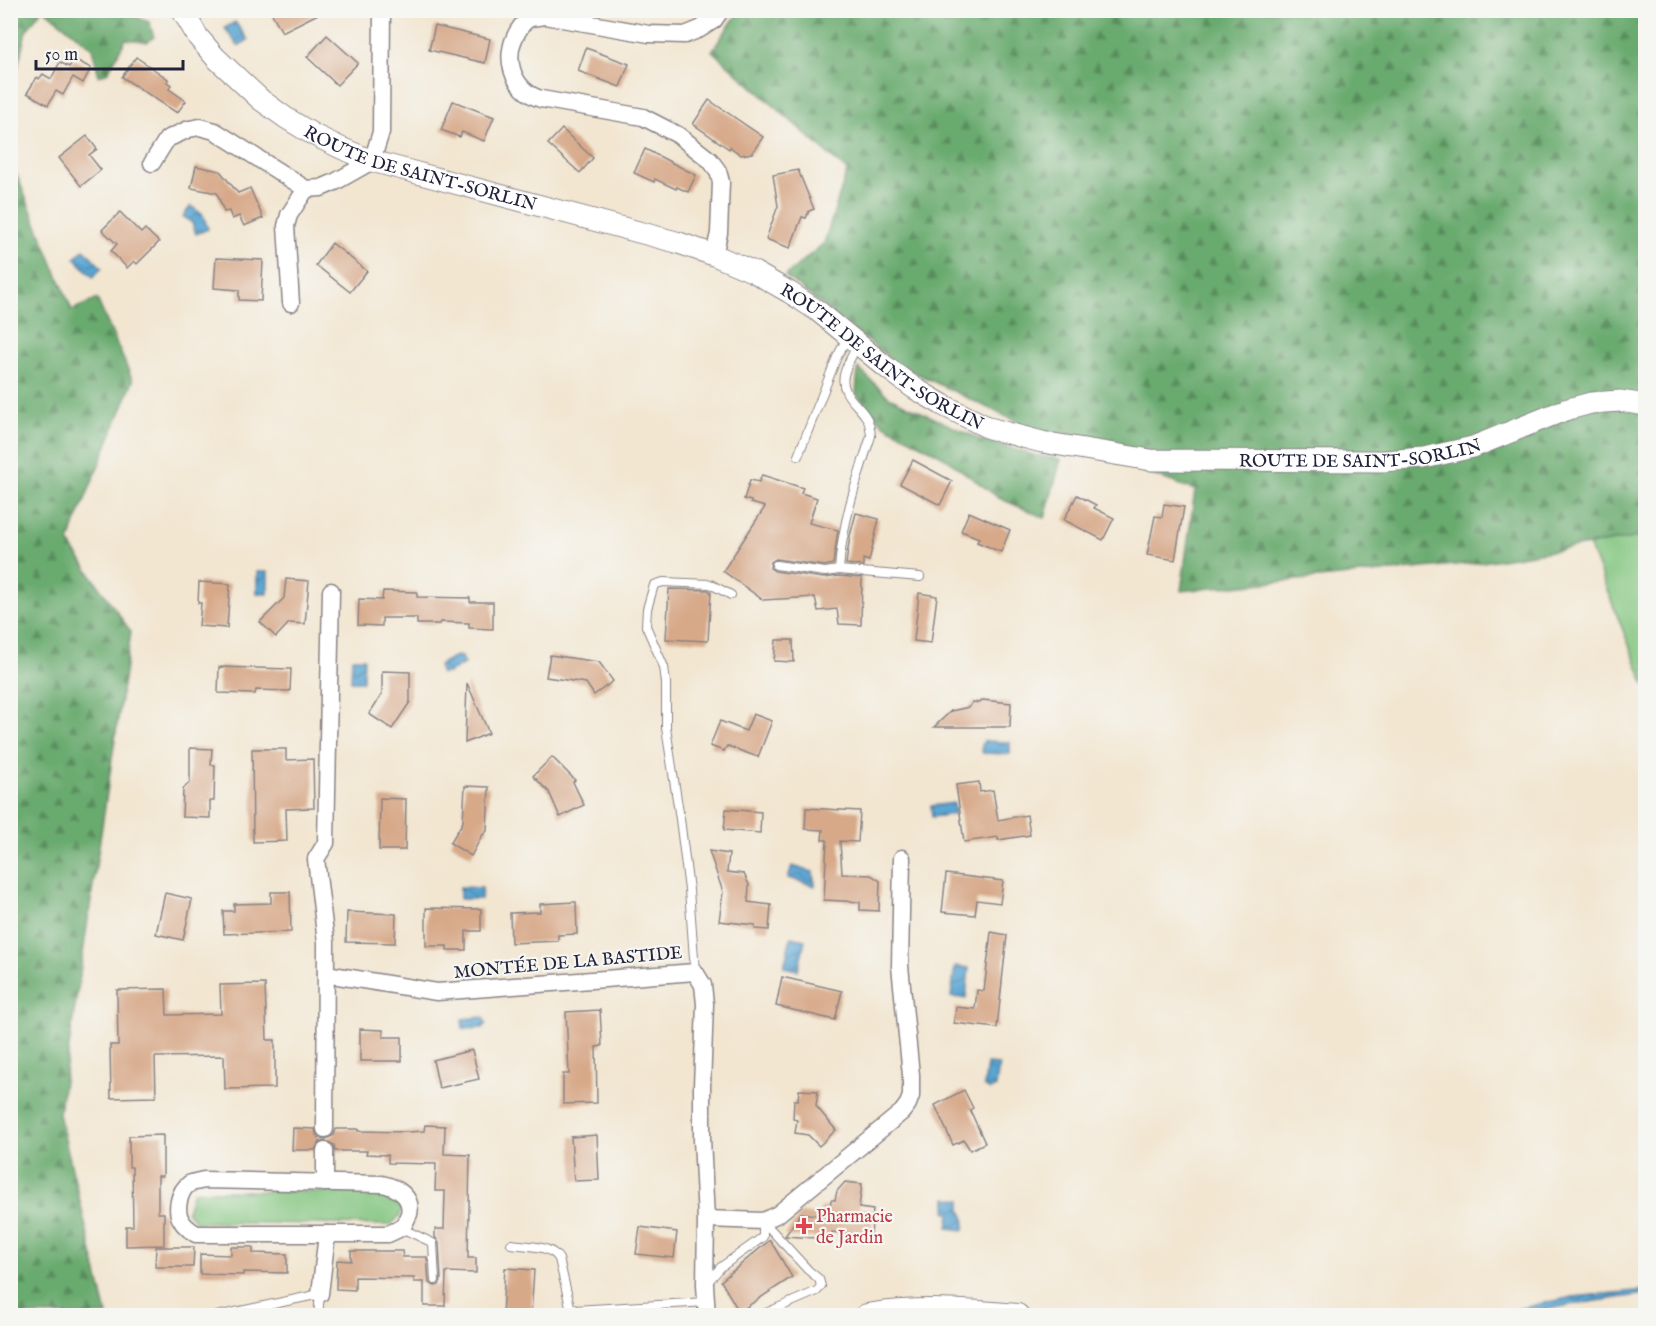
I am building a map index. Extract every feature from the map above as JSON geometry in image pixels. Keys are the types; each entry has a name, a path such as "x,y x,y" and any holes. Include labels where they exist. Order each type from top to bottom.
{"main road":[{"path":"867,1316 935,1311 1017,1316"}],"street":[{"name":"ROUTE DE SAINT-SORLIN","path":"182,10 198,37 216,58 261,100 314,135 372,161 664,239 714,255 789,292 819,311 914,388 989,428 1042,442 1151,460 1383,460 1424,458 1473,447 1565,410 1591,403 1620,401 1646,405"},
{"path":"152,163 167,139 189,129 200,127 215,131 306,189 321,188 372,161 381,132 382,10"},
{"path":"714,255 719,233 721,182 718,171 710,160 678,135 643,117 531,96 515,80 509,53 514,38 529,18 545,16 649,34 685,35 714,20 721,10"},
{"path":"291,303 286,226 289,215 306,189"},
{"path":"326,1129 326,942 316,859 326,843 331,591"},
{"path":"706,1219 763,1221 778,1214 902,1112 908,1104 911,1096 911,1075 900,966 902,858"},
{"name":"MONTÉE DE LA BASTIDE","path":"326,974 437,992 695,972 703,984 705,1004 702,1139 706,1219 706,1301"},
{"path":"325,1151 325,1183"},
{"path":"204,1180 382,1184 401,1191 407,1199 410,1208 408,1218 401,1228 388,1233 195,1234 181,1220 178,1209 181,1196 189,1184 204,1180"},
{"path":"320,1294 327,1234"}],"lane":[{"path":"798,456 837,357 853,340"},
{"path":"839,570 840,547 853,493 871,436 866,417 847,395 843,386 853,340"},
{"path":"776,565 825,572 839,570 920,577"},
{"path":"695,972 685,860 666,728 664,667 646,626 647,609 654,585 663,582 710,584 731,595"},
{"path":"511,1244 556,1253 560,1259 570,1306 576,1310 706,1301 721,1267 763,1237 763,1221"},
{"path":"759,1316 817,1291 821,1286 819,1280 763,1221"},
{"path":"401,1228 433,1243 435,1280"},
{"path":"217,1316 320,1294 318,1316"}],"green space":[{"path":"11,10 41,11 26,31 11,96"},
{"path":"740,10 1645,11 1645,536 1476,563 1181,591 1195,490 1053,439 897,364 785,276 824,243 847,171 712,51"},
{"path":"46,11 122,11 149,22 154,37 147,42 126,39 108,72 99,76 92,48"},
{"path":"10,159 72,310 97,299 133,381 69,543 131,632 59,1114 107,1315 11,1315"},
{"path":"858,368 889,397 977,438 1034,455 1061,459 1045,518 999,498 942,456 884,425 856,394"},
{"path":"1645,536 1645,685 1589,545"},
{"path":"193,1192 390,1192 402,1206 400,1216 390,1225 196,1222 187,1211"}],"water":[{"path":"235,22 248,40 238,46 225,28"},
{"path":"191,206 203,215 208,229 196,234 192,223 183,216"},
{"path":"84,249 102,268 93,277 75,258"},
{"path":"257,572 268,572 268,594 257,593"},
{"path":"456,656 461,657 464,664 448,673 441,674 438,667"},
{"path":"352,658 364,658 363,681 351,681"},
{"path":"984,741 1010,742 1010,754 983,753"},
{"path":"954,803 955,814 932,817 931,806"},
{"path":"792,866 813,872 815,886 788,878"},
{"path":"460,887 482,888 481,899 460,899"},
{"path":"791,937 805,940 798,970 784,967"},
{"path":"955,966 969,968 966,998 951,997"},
{"path":"483,1017 486,1023 483,1028 463,1029 462,1019"},
{"path":"987,1064 999,1065 996,1087 990,1090 984,1086"},
{"path":"947,1198 961,1200 961,1210 965,1219 964,1230 948,1228 950,1214 946,1211"},
{"path":"1645,1290 1645,1294 1569,1305 1521,1315 1490,1315 1573,1297"}],"building":[{"path":"270,10 326,10 282,32"},
{"path":"435,26 490,39 485,63 429,50"},
{"path":"327,35 358,63 337,85 307,57"},
{"path":"586,48 629,64 620,87 578,71"},
{"path":"136,57 168,79 167,82 171,85 169,89 186,101 177,113 122,77"},
{"path":"74,59 91,68 83,83 73,77 63,95 56,91 48,105 27,93 37,77 39,79 43,74 51,79 60,62 69,67"},
{"path":"709,100 763,137 752,153 741,155 693,124"},
{"path":"453,101 494,117 484,141 462,132 460,137 441,130"},
{"path":"562,129 593,158 580,173 548,144"},
{"path":"87,136 97,149 89,155 101,170 81,186 59,158"},
{"path":"645,149 696,175 688,192 655,179 654,182 634,173"},
{"path":"196,166 220,171 238,193 250,188 263,218 244,226 239,216 232,219 229,211 224,212 217,193 191,188"},
{"path":"798,170 814,209 809,211 806,218 802,217 790,248 766,239 778,206 773,175"},
{"path":"120,212 141,233 145,229 159,242 137,264 134,261 127,268 111,251 117,244 102,230"},
{"path":"332,243 367,271 350,292 316,265"},
{"path":"216,258 263,260 261,301 239,300 239,290 214,288"},
{"path":"913,460 952,481 940,505 900,484"},
{"path":"762,475 803,488 801,493 817,498 809,523 838,530 833,564 825,566 776,559 771,562 770,568 775,571 824,578 839,576 862,578 861,625 839,624 837,609 818,611 815,597 763,600 723,571 765,507 744,499 750,480 759,482"},
{"path":"1077,495 1096,505 1094,508 1114,518 1103,540 1064,520"},
{"path":"1164,504 1184,507 1175,560 1147,555 1155,516 1162,517"},
{"path":"969,512 1010,530 1001,552 977,542 979,538 961,531"},
{"path":"856,513 879,519 869,561 863,559 863,566 846,564"},
{"path":"286,579 309,581 305,624 289,623 276,637 260,622 284,598"},
{"path":"199,582 230,584 227,628 199,626 201,603 198,603"},
{"path":"669,589 711,592 708,641 666,639"},
{"path":"383,591 417,592 417,597 470,598 470,602 493,602 493,629 469,628 469,623 417,624 417,618 382,618 382,626 358,625 359,599 382,600"},
{"path":"919,593 937,596 931,643 914,641"},
{"path":"776,640 793,640 794,662 774,661"},
{"path":"550,655 599,662 613,681 594,695 586,683 546,677"},
{"path":"219,667 291,669 290,691 256,690 255,694 218,693"},
{"path":"382,671 410,672 410,702 392,729 369,714 382,694"},
{"path":"467,683 489,733 465,743"},
{"path":"982,700 1011,703 1010,727 934,727 951,711 969,707 973,702 980,703"},
{"path":"753,714 772,721 758,757 727,746 724,751 710,746 720,721 746,731"},
{"path":"190,748 212,749 211,765 215,765 214,801 210,801 210,818 182,817 183,789 190,782"},
{"path":"252,749 286,749 286,760 313,759 314,808 286,809 287,841 253,842"},
{"path":"552,757 575,780 573,782 584,805 560,817 549,792 533,776"},
{"path":"979,782 980,792 993,790 998,820 1027,815 1030,835 964,842 956,785"},
{"path":"465,786 489,787 487,831 471,856 450,843 463,822"},
{"path":"380,798 406,799 405,850 379,850"},
{"path":"806,808 860,811 858,842 840,841 842,874 871,875 880,881 879,911 860,910 860,902 824,900 827,840 822,840 823,830 805,829"},
{"path":"726,809 761,812 760,833 724,830"},
{"path":"709,851 729,854 727,872 744,874 749,885 748,902 771,905 769,930 755,929 755,925 719,921 723,892"},
{"path":"946,874 1003,881 1000,903 977,900 975,915 942,912"},
{"path":"271,892 290,892 291,932 224,934 223,911 234,911 234,904 271,903"},
{"path":"165,893 192,899 183,940 156,934"},
{"path":"576,902 577,934 558,935 558,941 511,943 510,913 540,912 540,904"},
{"path":"426,908 481,909 481,931 466,931 466,950 447,950 447,946 426,946"},
{"path":"347,912 396,914 395,943 346,942"},
{"path":"991,932 1007,935 997,1028 954,1023 956,1007 975,1009 977,990 984,991"},
{"path":"782,977 842,991 835,1020 776,1006"},
{"path":"265,984 267,1040 275,1040 275,1088 225,1089 224,1056 155,1057 156,1097 111,1098 110,1045 118,1045 117,990 166,989 167,1015 221,1014 220,985"},
{"path":"600,1010 602,1046 596,1047 597,1103 563,1104 563,1074 569,1074 566,1012"},
{"path":"360,1029 383,1030 383,1037 402,1037 402,1061 360,1061"},
{"path":"472,1050 479,1079 439,1088 433,1060"},
{"path":"799,1090 818,1091 816,1106 836,1130 819,1146 808,1135 795,1133 797,1120 793,1119 794,1100 798,1100"},
{"path":"964,1090 985,1143 970,1150 964,1140 953,1145 935,1105"},
{"path":"425,1125 445,1126 444,1154 470,1155 468,1258 476,1258 476,1273 446,1272 445,1306 424,1306 424,1282 414,1282 414,1278 355,1277 355,1290 336,1289 337,1260 351,1261 351,1251 402,1251 403,1257 427,1257 429,1283 439,1285 441,1280 439,1243 435,1237 435,1229 444,1229 445,1191 435,1191 436,1164 388,1163 388,1155 366,1154 367,1151 335,1151 334,1145 326,1141 319,1142 315,1150 292,1150 293,1128 315,1129 319,1138 326,1139 334,1135 336,1129 408,1132 424,1131"},
{"path":"163,1135 163,1176 158,1176 158,1213 164,1213 164,1245 126,1246 126,1226 133,1226 129,1136"},
{"path":"597,1135 599,1180 574,1181 571,1137"},
{"path":"845,1182 862,1184 859,1208 873,1210 871,1236 832,1232 831,1239 785,1236 801,1213 818,1215 821,1207 830,1207 831,1200 835,1200 837,1191"},
{"path":"640,1227 677,1232 674,1258 636,1254"},
{"path":"770,1240 792,1277 739,1312 721,1281"},
{"path":"156,1247 194,1247 193,1267 155,1267"},
{"path":"231,1247 253,1247 253,1253 287,1254 287,1273 200,1274 200,1254 231,1255"},
{"path":"505,1268 534,1270 531,1316 502,1316"}],"place":[{"name":"Pharmacie de Jardin","path":"804,1226"}]}
